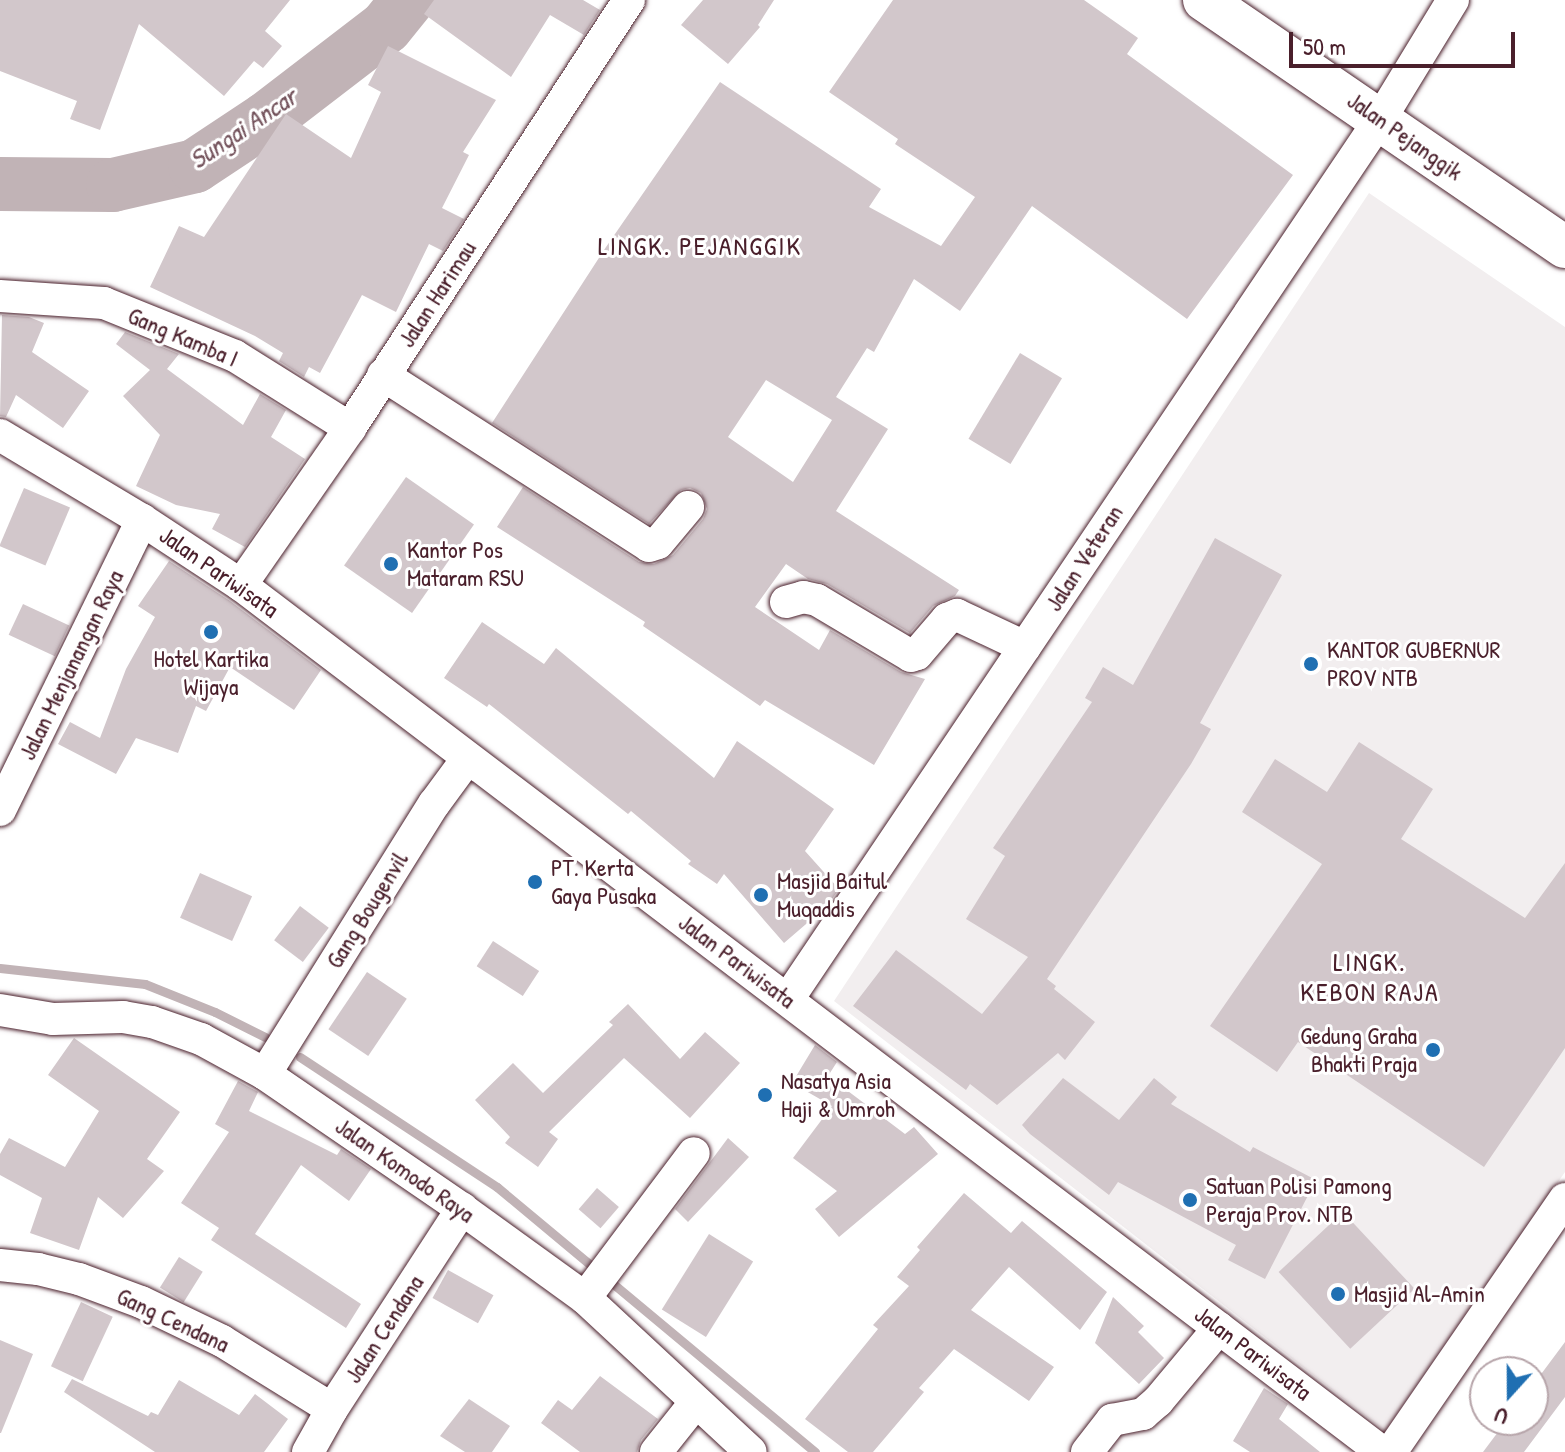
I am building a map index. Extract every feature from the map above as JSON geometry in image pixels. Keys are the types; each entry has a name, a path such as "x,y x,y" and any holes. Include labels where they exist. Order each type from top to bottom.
{"main road":[{"name":"Jalan Pejanggik","path":"1204,0 1381,118 1565,247"}],"street":[{"name":"Jalan Veteran","path":"788,999 1381,118 1453,0"},
{"name":"Jalan Harimau","path":"241,585 350,428 627,1"},
{"name":"Gang Kamba I","path":"0,296 104,303 235,356 350,428"},
{"path":"383,375 649,546 658,543 688,507"},
{"name":"Jalan Pariwisata","path":"0,435 142,520 241,585 1382,1452"},
{"name":"Jalan Menjanangan Raya","path":"0,810 142,520"},
{"path":"786,602 803,597 817,600 911,656 917,654 947,619 957,615 1025,647"},
{"name":"Gang Bougenvil","path":"268,1069 434,804 467,759"},
{"name":"Jalan Komodo Raya","path":"0,1010 53,1019 123,1017 152,1022 201,1039 268,1069 462,1209 599,1282 695,1403 751,1452"},
{"path":"599,1282 694,1153"},
{"path":"1391,1452 1565,1199"},
{"name":"Jalan Cendana","path":"308,1452 332,1409 462,1209"},
{"name":"Gang Cendana","path":"0,1265 38,1269 79,1279 141,1302 222,1341 332,1409"},
{"path":"1087,1452 1112,1420 1143,1414 1158,1401 1219,1328"},
{"path":"656,1452 695,1403"}],"shaded area":[{"name":"KANTOR GUBERNUR PROV NTB","path":"1369,193 1565,327 1565,1172 1385,1431 834,1001"}],"building":[{"path":"0,0 290,0 265,31 282,46 263,68 254,61 224,96 139,24 100,130 70,119 77,101 0,71"},
{"path":"434,0 583,0 600,10 584,35 550,15 511,77 424,14"},
{"path":"703,0 774,0 758,25 760,27 728,64 681,25"},
{"path":"893,0 1084,0 1138,38 1127,54 1293,175 1187,319 1032,206 960,311 914,279 874,352 867,348 836,397 888,429 836,511 959,590 955,596 933,606 910,633 827,584 808,579 786,564 755,607 819,650 830,630 901,672 925,679 874,765 765,700 760,706 643,626 645,622 497,527 523,487 639,562 654,564 673,555 703,519 707,509 701,493 690,488 681,490 649,524 492,423 606,247 720,82 881,189 869,207 941,246 975,197 895,144 898,139 829,92","holes":["766,380 832,420 793,482 728,437"]},
{"path":"388,46 496,100 463,152 469,155 442,208 464,219 443,251 429,244 396,312 362,295 320,373 309,367 304,377 279,361 283,353 255,336 150,287 179,226 204,237 286,114 351,158 381,92 368,85"},
{"path":"2,315 29,317 44,323 32,352 89,391 63,428 16,395 6,417 0,416"},
{"path":"125,332 179,354 167,369 243,425 260,394 286,410 271,437 305,459 245,547 212,529 220,514 176,505 136,486 160,435 123,396 150,370 116,344"},
{"path":"1020,353 1062,378 1010,464 968,439"},
{"path":"406,477 474,525 412,613 344,565"},
{"path":"24,488 70,508 45,566 0,546"},
{"path":"1215,538 1282,575 1200,723 1211,729 1191,764 1047,979 1056,986 1054,989 1095,1022 1065,1060 1058,1053 997,1105 970,1084 966,1090 853,1006 896,950 982,1014 1028,957 966,919 1005,856 993,848 1092,702 1085,698 1103,667 1133,685"},
{"path":"169,561 230,601 321,670 294,710 230,667 206,711 196,706 178,753 136,738 116,774 58,744 70,722 100,738 126,669 155,617 138,606"},
{"path":"23,604 69,626 55,656 9,635"},
{"path":"482,622 544,664 556,648 714,778 737,741 834,809 805,851 839,889 827,906 784,943 724,874 717,884 688,864 691,861 631,811 628,814 489,704 487,707 444,678"},
{"path":"1359,742 1433,789 1401,839 1525,918 1565,863 1565,1048 1484,1167 1298,1042 1277,1072 1210,1026 1322,864 1242,812 1275,759 1327,792"},
{"path":"200,873 252,896 232,941 180,918"},
{"path":"300,906 329,928 303,962 274,940"},
{"path":"493,941 539,971 523,996 477,966"},
{"path":"367,972 407,999 368,1056 328,1029"},
{"path":"628,1004 680,1059 705,1032 740,1063 690,1118 624,1058 549,1132 558,1139 538,1167 505,1143 510,1137 475,1100 513,1063 543,1093 613,1025 609,1022"},
{"path":"74,1038 180,1112 147,1159 164,1171 123,1218 98,1197 79,1250 30,1233 42,1198 0,1175 0,1154 9,1138 65,1167 99,1111 48,1075"},
{"path":"815,1045 837,1062 828,1076 905,1134 914,1127 938,1154 839,1237 815,1209 837,1191 793,1158 832,1106 792,1083"},
{"path":"1063,1078 1119,1120 1154,1078 1177,1097 1171,1104 1250,1152 1253,1147 1316,1180 1265,1279 1228,1260 1236,1245 1118,1182 1109,1195 1030,1134 1022,1125"},
{"path":"238,1081 258,1092 249,1111 337,1155 341,1149 371,1169 349,1201 301,1165 255,1234 361,1304 346,1328 211,1240 219,1228 181,1203 229,1132 215,1124"},
{"path":"728,1138 749,1157 688,1222 675,1209"},
{"path":"597,1188 619,1207 601,1228 579,1209"},
{"path":"964,1193 1011,1233 1022,1221 1107,1292 1080,1330 1009,1267 971,1310 1054,1367 1029,1401 954,1349 919,1388 924,1392 873,1452 848,1452 805,1419 878,1329 873,1325 909,1286 897,1277 920,1250 917,1247"},
{"path":"1343,1212 1415,1289 1350,1349 1279,1272"},
{"path":"709,1234 753,1262 706,1337 662,1309"},
{"path":"179,1257 203,1272 184,1302 160,1288"},
{"path":"448,1270 493,1295 478,1323 432,1298"},
{"path":"1113,1297 1144,1326 1138,1332 1164,1358 1139,1384 1095,1343"},
{"path":"81,1302 113,1317 83,1381 51,1366"},
{"path":"0,1340 33,1354 1,1433 0,1433"},
{"path":"1565,1342 1565,1397 1549,1418 1549,1364"},
{"path":"600,1376 658,1419 641,1440 637,1452 580,1452 541,1423 558,1400 572,1410"},
{"path":"72,1379 148,1416 151,1412 158,1415 179,1380 239,1415 255,1394 288,1419 264,1452 155,1452 64,1392"},
{"path":"1264,1388 1288,1404 1279,1419 1320,1452 1250,1452 1233,1441"},
{"path":"469,1399 510,1426 492,1452 465,1452 440,1436"},
{"path":"1495,1436 1536,1436 1524,1452 1483,1452"}],"waterway":[{"name":"Sungai Ancar","path":"0,184 113,185 195,166 266,119 386,27 408,0"},
{"path":"0,968 145,984 215,1012 265,1037"},
{"path":"300,1057 497,1187 815,1452"}],"place":[{"name":"Kantor Pos Mataram RSU","path":"391,564"},
{"name":"Hotel Kartika Wijaya","path":"211,632"},
{"name":"KANTOR GUBERNUR PROV NTB","path":"1311,664"},
{"name":"PT. Kerta Gaya Pusaka","path":"535,882"},
{"name":"Masjid Baitul Muqaddis","path":"761,895"},
{"name":"Gedung Graha Bhakti Praja","path":"1433,1050"},
{"name":"Nasatya Asia Haji & Umroh","path":"765,1095"},
{"name":"Satuan Polisi Pamong Peraja Prov. NTB","path":"1190,1200"},
{"name":"Masjid Al-Amin","path":"1338,1294"}],"district":[{"name":"LINGK. PEJANGGIK","path":"700,246"},
{"name":"LINGK. KEBON RAJA","path":"1370,977"}]}
